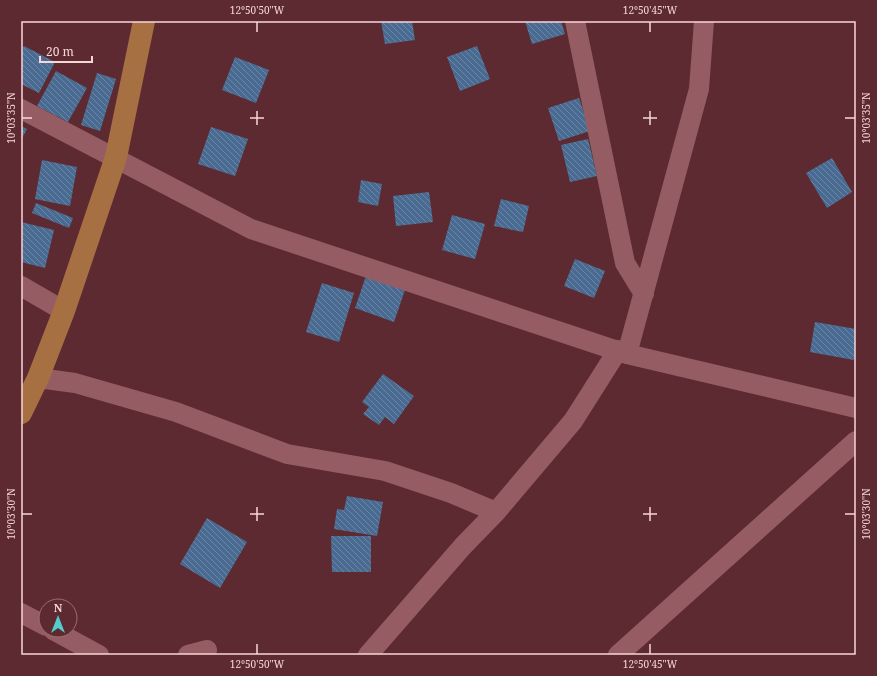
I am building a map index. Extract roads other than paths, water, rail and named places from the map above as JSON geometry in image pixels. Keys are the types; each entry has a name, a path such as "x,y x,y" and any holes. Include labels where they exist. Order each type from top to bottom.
{"main road":[{"path":"21,413 38,378 64,310 116,157 144,21"}],"street":[{"path":"575,21 626,263 644,294"},
{"path":"368,655 463,546 496,512 573,421 622,352 644,294 664,214 699,89 704,21"},
{"path":"21,109 116,157 251,229 622,352 856,408"},
{"path":"21,286 64,310"},
{"path":"38,378 75,383 176,412 287,454 385,471 451,493 496,512"},
{"path":"618,655 856,440"},
{"path":"21,613 38,622"},
{"path":"68,638 99,655"},
{"path":"188,655 207,650"}]}
